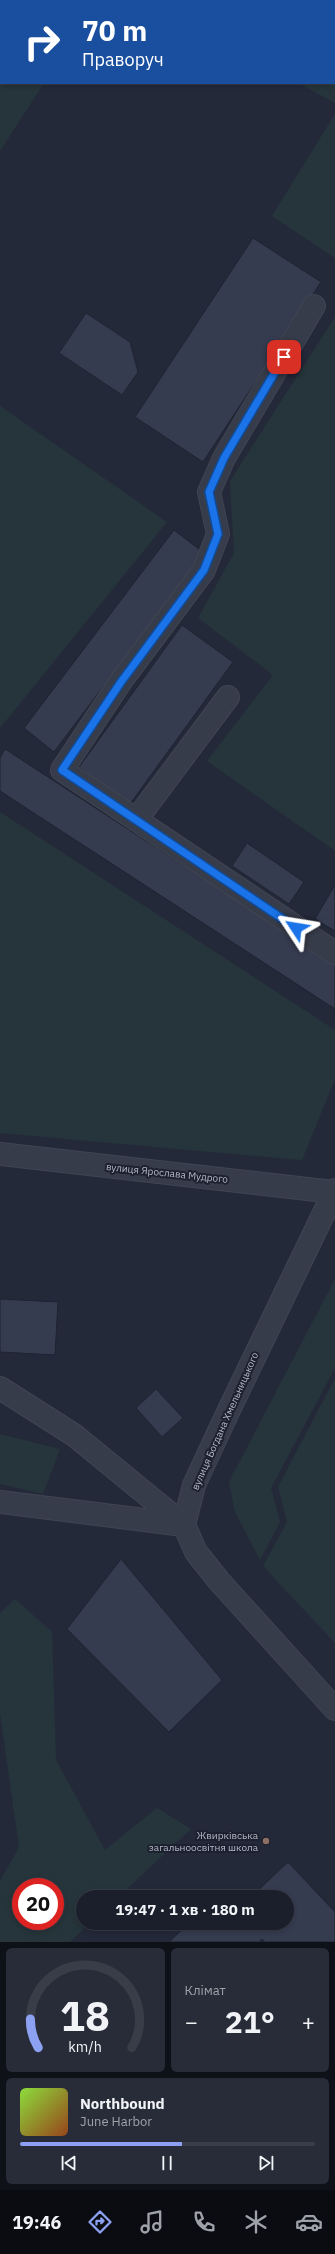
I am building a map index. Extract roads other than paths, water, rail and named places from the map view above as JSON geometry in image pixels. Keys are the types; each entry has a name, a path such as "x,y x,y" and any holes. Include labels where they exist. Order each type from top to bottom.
{"street":[{"path":"314,306 224,458 209,492 218,534 204,570 121,682 62,770 335,953"},
{"path":"136,820 228,697"},
{"name":"вулиця Ярослава Мудрого","path":"0,1154 335,1191"},
{"name":"вулиця Богдана Хмельницького","path":"184,1526 194,1485 335,1191"},
{"path":"0,1388 74,1435 184,1526 196,1552 214,1575 335,1709"},
{"path":"0,1502 184,1526"}],"place":[{"name":"Жвирківська загальноосвітня школа","path":"266,1841"}]}
